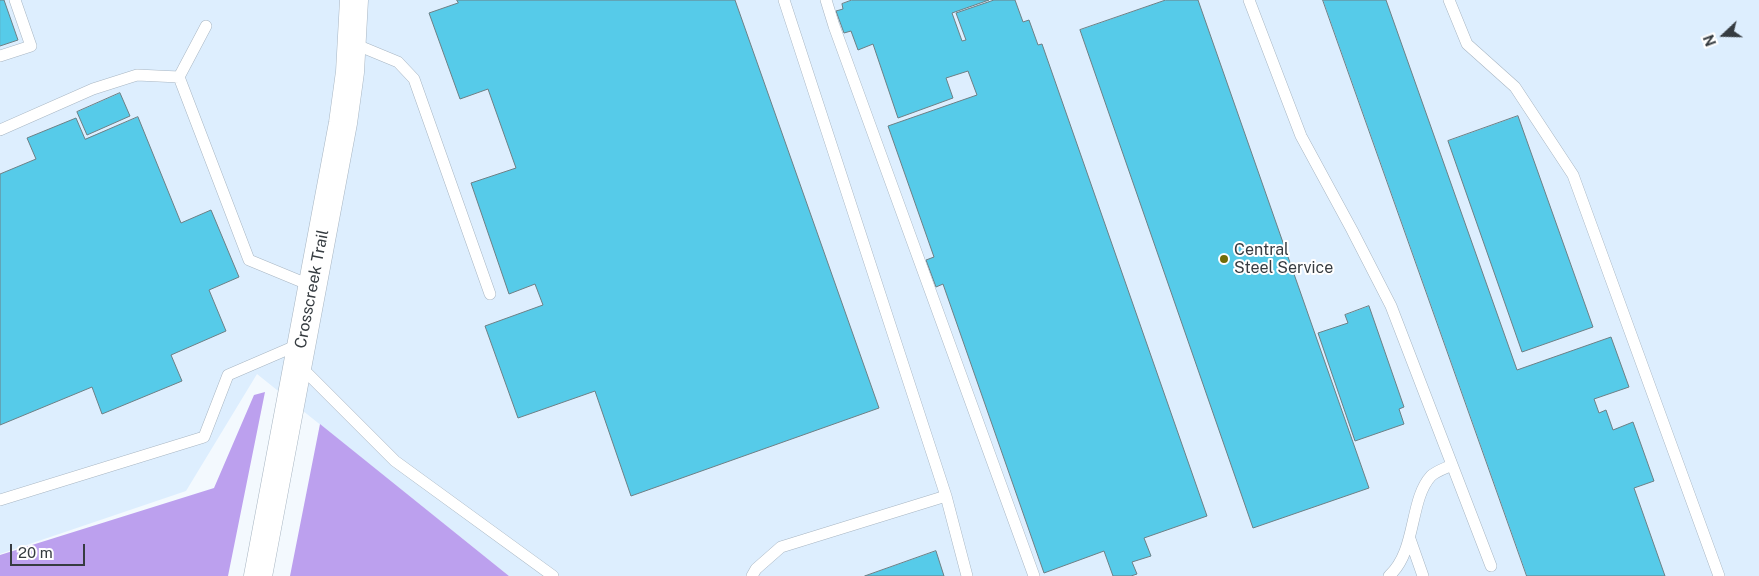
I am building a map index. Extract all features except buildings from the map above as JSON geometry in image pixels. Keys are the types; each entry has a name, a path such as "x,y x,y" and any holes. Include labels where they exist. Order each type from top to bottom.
{"street":[{"name":"Crosscreek Trail","path":"260,566 343,122 350,72 354,0"}],"lane":[{"path":"0,56 31,46 15,0"},
{"path":"784,0 946,496 967,576"},
{"path":"826,0 1034,576"},
{"path":"1249,0 1301,136 1391,306 1491,566"},
{"path":"1449,0 1467,44 1514,87 1573,175 1719,576"},
{"path":"206,26 179,77 249,260 312,286"},
{"path":"352,43 398,62 414,79 490,294"},
{"path":"0,130 93,89 137,76 179,77"},
{"path":"0,500 204,437 228,375 300,354 395,461 553,576"},
{"path":"1389,576 1395,571 1410,539 1422,491 1432,475 1452,465"},
{"path":"752,576 756,569 781,547 946,496"},
{"path":"1410,539 1424,576"}],"shaded area":[{"path":"0,0 1759,0 1759,576 509,576 257,374 186,491 0,554"},
{"path":"265,392 228,576 0,576 0,555 214,488 254,395"},
{"path":"320,424 509,576 290,576"}],"place":[{"name":"Central Steel Service","path":"1224,259"}]}
